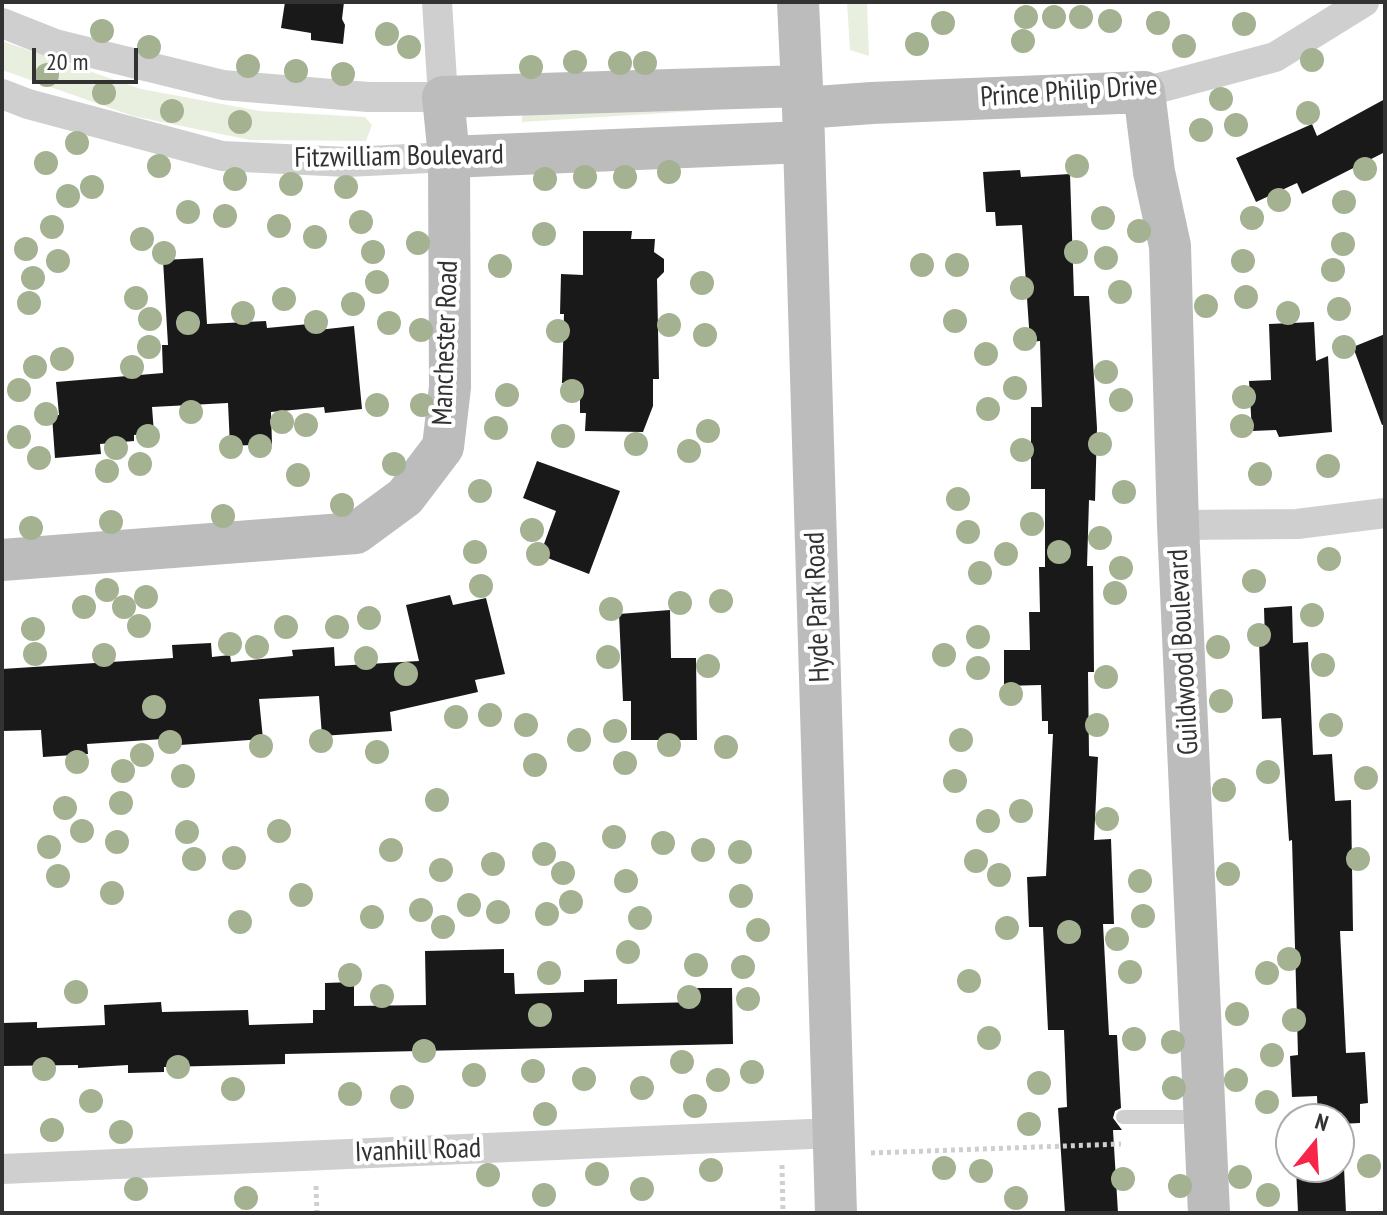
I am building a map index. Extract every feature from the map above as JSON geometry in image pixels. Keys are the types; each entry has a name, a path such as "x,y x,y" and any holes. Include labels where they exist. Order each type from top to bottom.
{"street":[{"name":"Manchester Road","path":"2,560 356,533 405,497 443,447 450,387 449,157 437,2"},
{"name":"Hyde Park Road","path":"798,2 836,1213"},
{"name":"Prince Philip Drive","path":"803,112 872,103 1144,92 1275,57 1364,2"},
{"path":"2,23 55,44 223,85 368,97 443,97 803,112"},
{"name":"Guildwood Boulevard","path":"1144,92 1154,172 1170,246 1178,525 1209,1213"},
{"name":"Fitzwilliam Boulevard","path":"2,94 28,104 222,156 347,162 449,157 803,112"},
{"path":"1178,525 1297,524 1385,513"},
{"name":"Ivanhill Road","path":"2,1169 781,1136 834,1144"}],"lane":[{"path":"1123,1117 1205,1117"}],"path":[{"path":"781,1136 783,1213"},
{"path":"834,1144 1122,1144"},
{"path":"316,1181 317,1213"}],"green space":[{"path":"847,2 867,2 869,56 850,50"},
{"path":"2,41 141,89 260,111 365,117 372,125 366,141 250,140 133,116 2,70"},
{"path":"522,110 713,110 522,122"}],"building":[{"path":"285,2 344,2 343,44 311,40 311,33 281,28"},
{"path":"1385,99 1385,152 1302,194 1297,183 1256,202 1236,158 1312,124 1317,136"},
{"path":"1020,170 1021,177 1070,174 1074,296 1089,296 1097,428 1095,501 1089,500 1087,566 1093,566 1094,672 1088,672 1089,756 1098,757 1094,840 1111,839 1114,924 1103,924 1109,1035 1117,1035 1121,1108 1115,1111 1113,1118 1122,1130 1113,1130 1118,1213 1065,1213 1058,1108 1067,1107 1064,1030 1048,1030 1043,927 1029,927 1027,877 1046,876 1053,734 1048,734 1048,721 1042,721 1041,685 1004,686 1004,650 1030,650 1029,612 1040,612 1039,567 1045,567 1045,489 1031,489 1031,407 1042,407 1040,341 1030,342 1022,225 996,226 995,212 986,212 983,172"},
{"path":"583,231 632,231 631,239 655,239 654,252 664,259 664,272 657,279 659,379 653,379 653,406 643,432 585,431 586,413 580,413 580,383 562,383 564,314 560,314 561,274 583,275"},
{"path":"203,258 207,324 266,321 267,328 309,324 309,331 354,326 362,409 325,413 324,407 271,412 272,444 230,446 228,403 152,407 154,433 134,435 134,441 100,444 101,454 55,458 52,416 59,415 56,382 163,373 162,345 168,345 163,260"},
{"path":"1314,322 1316,361 1328,356 1332,432 1279,437 1276,430 1252,431 1249,381 1271,380 1269,324"},
{"path":"1385,334 1385,424 1382,425 1353,347"},
{"path":"537,461 620,491 589,574 540,555 556,511 523,498"},
{"path":"450,595 453,605 486,598 505,674 475,680 478,692 390,712 392,731 322,736 319,696 259,699 263,739 180,745 179,738 87,744 88,754 43,757 41,730 2,731 2,669 173,658 172,645 211,643 212,657 230,655 231,662 293,656 292,650 334,647 335,666 419,661 406,605"},
{"path":"1292,606 1293,643 1308,642 1313,755 1332,754 1335,801 1351,800 1353,931 1340,931 1346,1053 1365,1052 1368,1103 1360,1104 1360,1123 1355,1123 1355,1103 1317,1103 1317,1096 1292,1097 1290,1056 1298,1055 1292,840 1289,841 1281,718 1262,719 1259,641 1265,641 1264,608"},
{"path":"670,610 671,658 696,658 697,740 631,740 631,701 623,701 619,614"},
{"path":"504,949 504,973 514,973 515,994 584,992 584,980 617,979 617,1004 696,1002 696,988 732,988 733,1044 285,1054 285,1064 164,1067 164,1072 128,1073 128,1065 78,1068 78,1065 2,1066 2,1023 37,1022 37,1028 105,1025 104,1005 161,1002 162,1012 248,1010 249,1025 313,1023 313,1010 325,1010 325,983 354,982 354,1006 426,1005 425,951"},
{"path":"1297,1183 1345,1183 1346,1213 1298,1213"}]}
